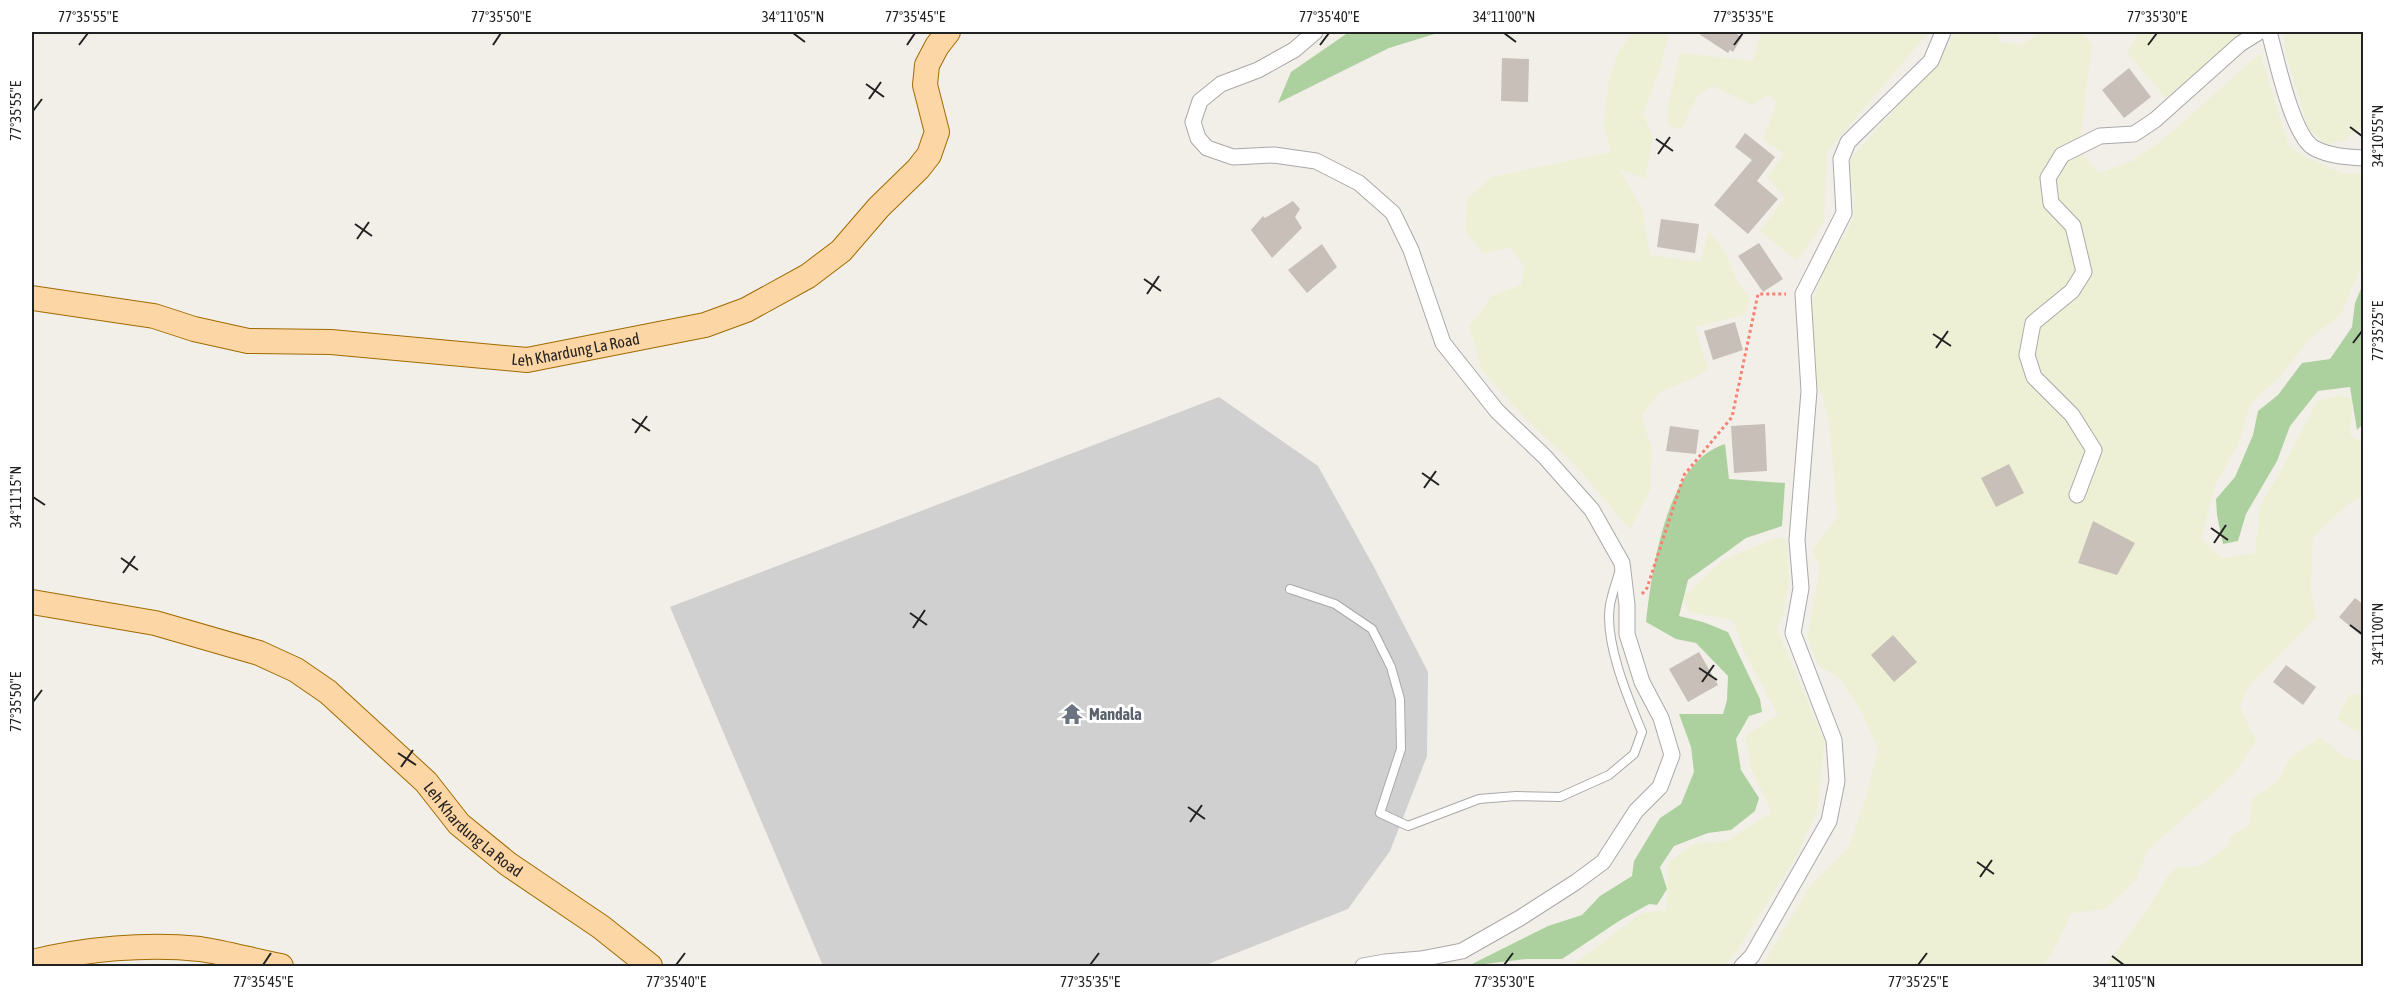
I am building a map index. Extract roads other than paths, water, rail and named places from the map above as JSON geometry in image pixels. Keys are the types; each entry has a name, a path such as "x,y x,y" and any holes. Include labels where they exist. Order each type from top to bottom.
{"main road":[{"name":"Leh Khardung La Road","path":"32,298 154,316 248,341 331,342 527,360 705,325 746,310 808,276 841,252 879,207 918,169 929,155 937,132 925,85 927,65 948,32"},
{"name":"Leh Khardung La Road","path":"32,602 155,623 259,653 296,670 328,692 426,782 459,824 508,864 601,927 650,966"},
{"path":"32,962 51,957 135,948 200,949 281,966"}],"street":[{"path":"1315,32 1294,50 1258,69 1221,84 1200,101 1193,122 1198,138 1207,148 1233,157 1274,155 1316,161 1359,183 1393,213 1411,250 1443,343 1497,411 1545,457 1592,510 1622,563 1627,634 1642,682 1661,718 1672,755 1660,788 1636,811 1603,862 1576,882 1520,918 1462,951 1363,966"},
{"path":"1742,966 1752,956 1829,821 1837,781 1834,740 1792,633 1801,588 1797,540 1809,391 1803,294 1844,213 1841,159 1848,142 1931,61 1943,32"},
{"path":"2077,495 2094,450 2072,415 2034,377 2027,355 2032,323 2072,291 2084,272 2073,226 2051,203 2048,178 2062,155 2100,136 2134,134 2156,120 2240,44 2259,32"},
{"path":"2269,32 2296,126 2311,147 2337,156 2364,158"}],"lane":[{"path":"1290,590 1335,604 1372,629 1391,667 1400,699 1401,749 1380,813 1408,826 1479,799 1516,796 1560,797 1609,775 1634,754 1642,732 1625,691 1612,647 1610,607 1622,563"}],"place":[{"name":"Mandala","path":"1072,714"}]}
